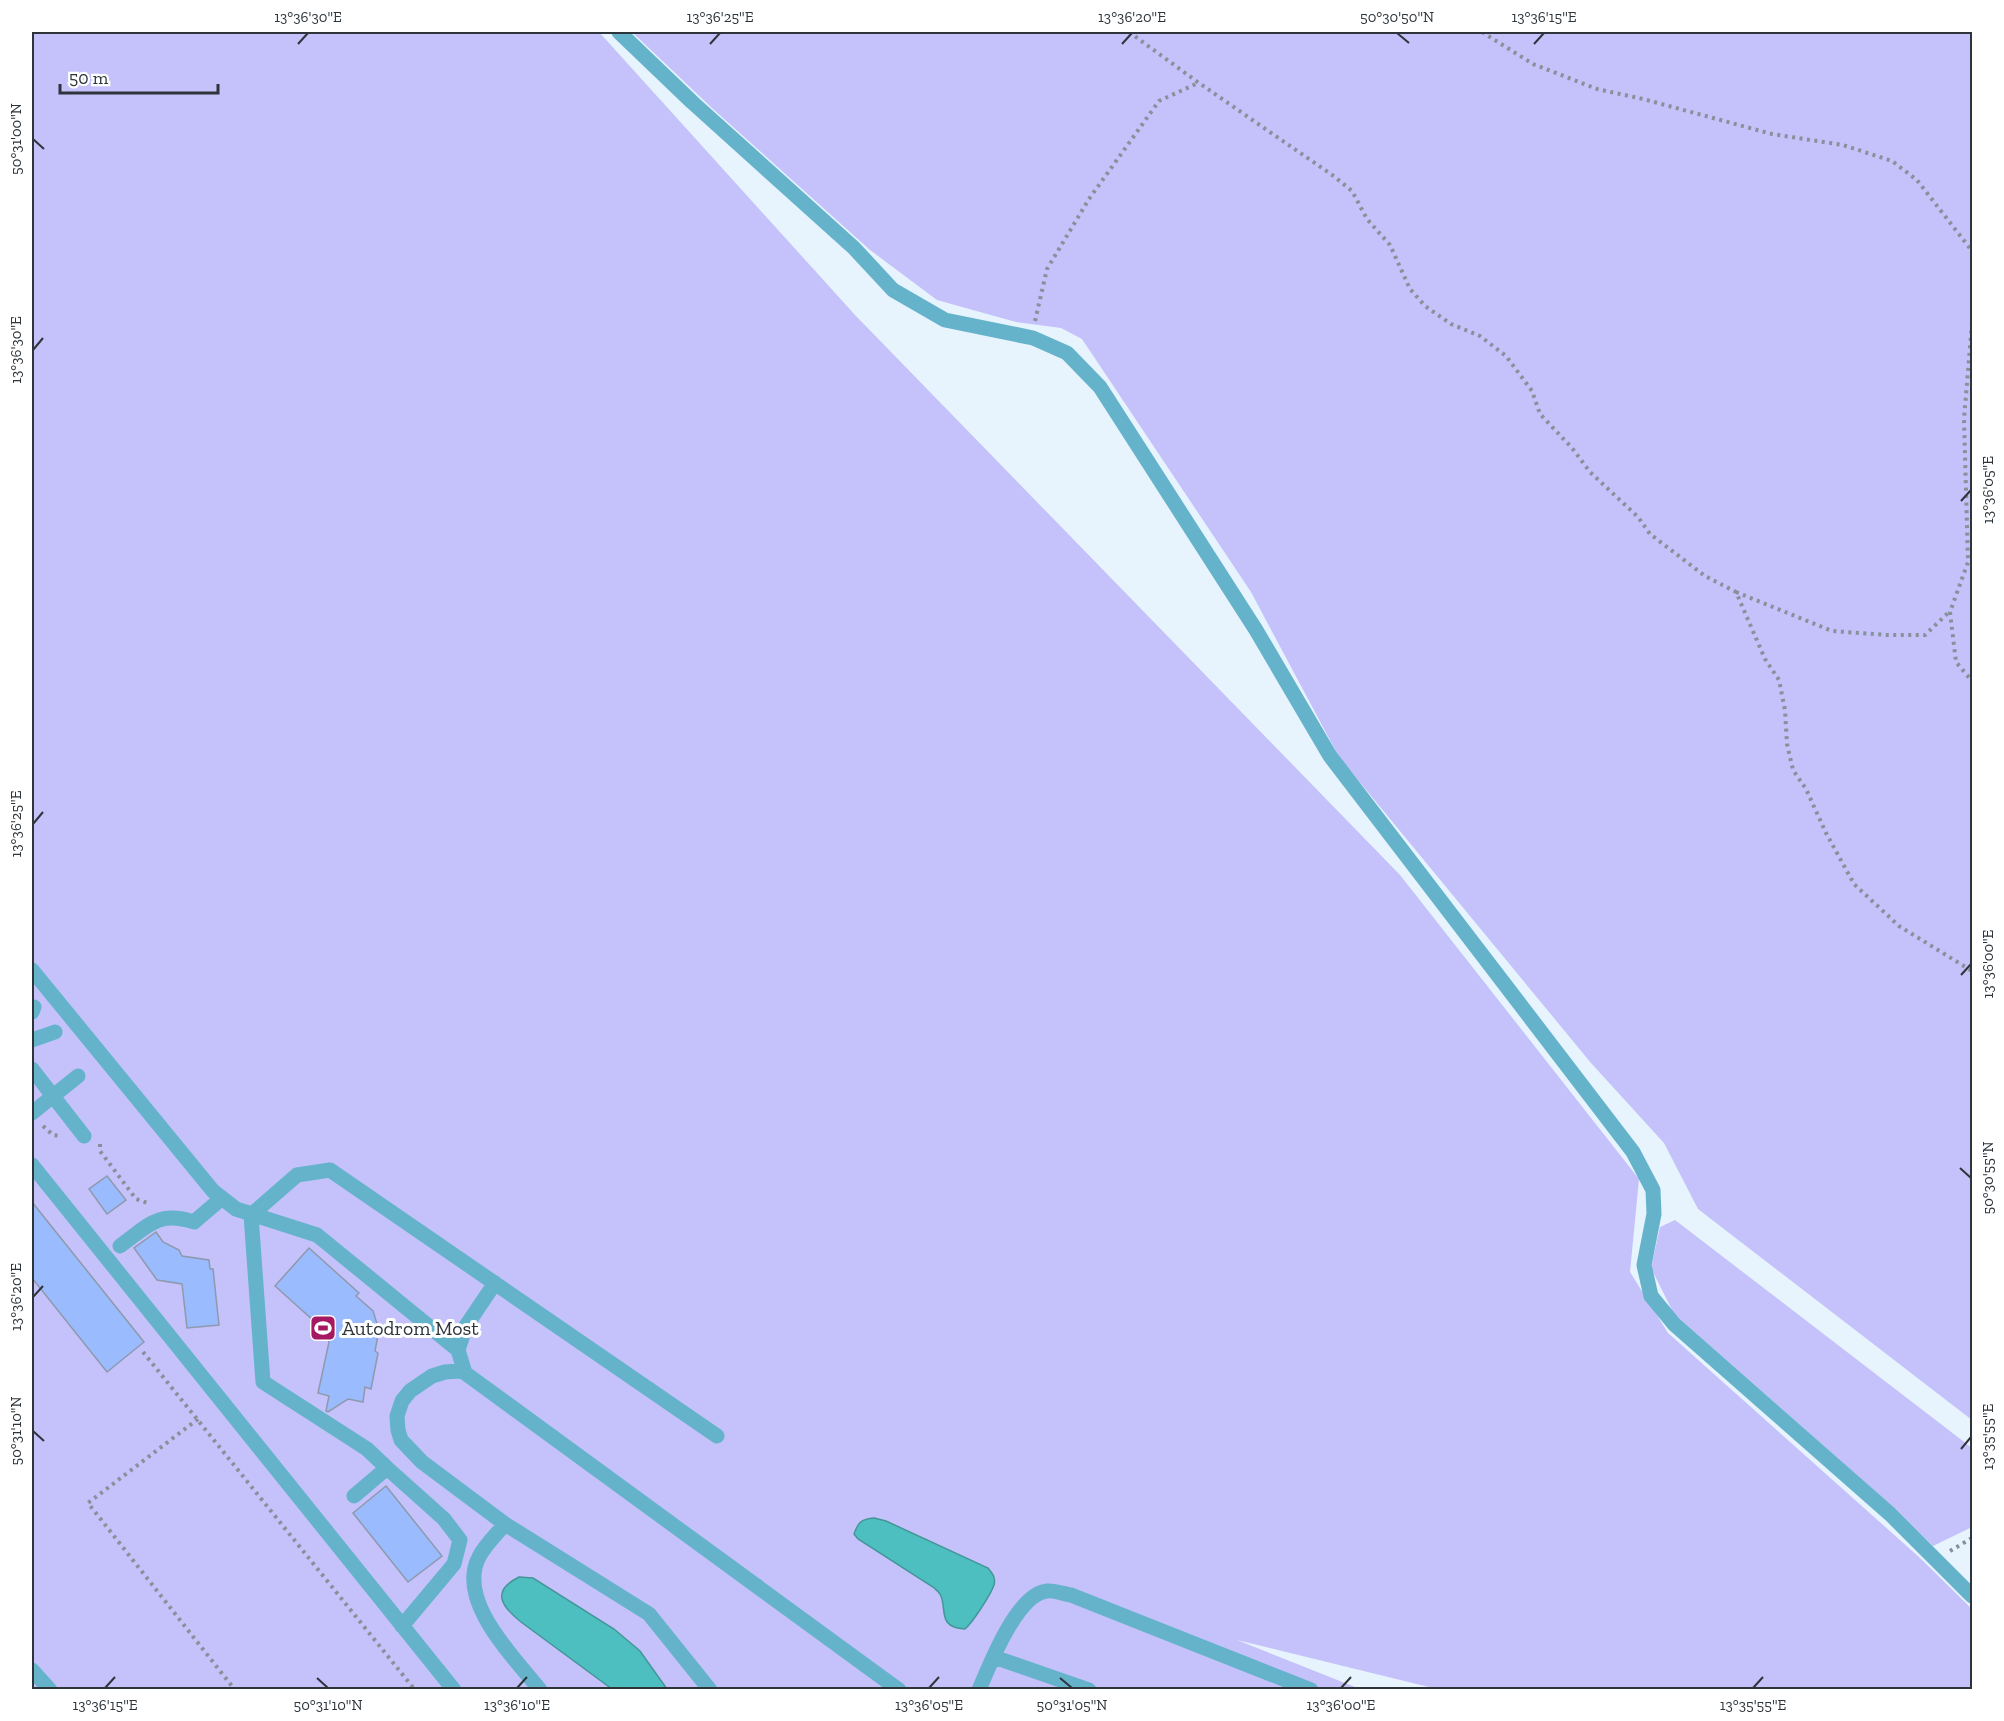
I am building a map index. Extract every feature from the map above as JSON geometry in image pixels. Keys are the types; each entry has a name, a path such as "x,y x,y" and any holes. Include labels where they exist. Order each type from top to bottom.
{"street":[{"path":"619,32 692,102 854,248 893,290 945,320 1033,338 1068,353 1100,387 1256,630 1330,756 1634,1152 1653,1191 1654,1214 1644,1265 1651,1296 1674,1324 1890,1514 1972,1596"},
{"path":"32,970 222,1198 236,1209 251,1215 317,1235 459,1350"},
{"path":"32,1040 55,1032"},
{"path":"32,1069 84,1136"},
{"path":"32,1113 78,1076"},
{"path":"32,1165 454,1689"},
{"path":"251,1215 297,1175 330,1170 717,1436"},
{"path":"120,1246 154,1221 165,1217 194,1222 222,1198"},
{"path":"251,1215 262,1382 367,1449 444,1519 460,1540 454,1564 402,1626"},
{"path":"465,1373 459,1350 466,1326 495,1283"},
{"path":"710,1689 650,1614 505,1524 422,1462 401,1440 398,1430 397,1416 402,1401 410,1391 432,1376 445,1372 465,1373 899,1689"},
{"path":"354,1496 387,1468"},
{"path":"505,1524 479,1557 473,1581 479,1607 496,1634 540,1689"},
{"path":"454,1564 473,1581"},
{"path":"979,1689 1018,1612 1033,1596 1048,1591 1071,1595 1311,1689"},
{"path":"994,1657 1089,1689"},
{"path":"32,1670 50,1689"}],"path":[{"path":"1129,32 1352,191 1367,219 1390,245 1410,289 1425,306 1451,324 1480,336 1506,356 1532,391 1540,414 1572,448 1590,472 1638,518 1650,534 1705,576 1736,592 1832,631 1887,635 1925,634 1950,612"},
{"path":"1482,32 1533,64 1597,89 1772,134 1843,145 1892,161 1917,180 1972,251"},
{"path":"1033,338 1036,311 1047,269 1089,199 1159,101 1199,83"},
{"path":"1972,322 1964,418 1968,562 1950,612 1956,662 1972,681"},
{"path":"1736,592 1765,659 1779,680 1785,710 1787,744 1793,770 1806,789 1826,833 1854,884 1899,926 1972,971"},
{"path":"100,1140 100,1151 136,1199 147,1204 154,1204"},
{"path":"143,1352 415,1689"},
{"path":"198,1419 88,1503 235,1689"},
{"path":"1935,1560 1972,1538"}],"shaded area":[{"path":"32,32 599,32 855,315 1400,875 1639,1179 1630,1272 1668,1333 1920,1558 1972,1609 1972,1690 1437,1689 1237,1640 1360,1689 32,1690"},
{"path":"632,32 1972,32 1972,1420 1698,1209 1664,1143 1591,1063 1339,757 1251,592 1082,339 1061,328 1016,322 937,300 870,250 713,109"},
{"path":"1675,1220 1972,1448 1972,1527 1933,1546 1892,1506 1674,1314 1651,1268 1660,1227"},
{"path":"874,1518 886,1521 988,1568 994,1577 994,1585 981,1608 965,1629 956,1628 946,1621 940,1594 933,1587 858,1539 854,1534 859,1524 863,1520"},
{"path":"519,1577 533,1578 614,1629 640,1651 667,1689 612,1689 521,1622 508,1610 502,1599 505,1588"}],"building":[{"path":"107,1176 126,1200 107,1214 89,1189"},
{"path":"32,1202 144,1342 107,1372 32,1278"},
{"path":"156,1232 163,1242 179,1250 182,1256 209,1260 210,1269 213,1269 219,1325 187,1328 182,1284 157,1280 134,1248"},
{"path":"309,1248 359,1293 356,1296 373,1311 379,1330 375,1351 378,1353 371,1389 365,1387 363,1402 348,1399 328,1412 326,1411 329,1396 318,1393 329,1342 325,1331 275,1286"},
{"path":"386,1486 442,1556 408,1582 353,1513"}],"place":[{"name":"Autodrom Most","path":"323,1328"}]}
